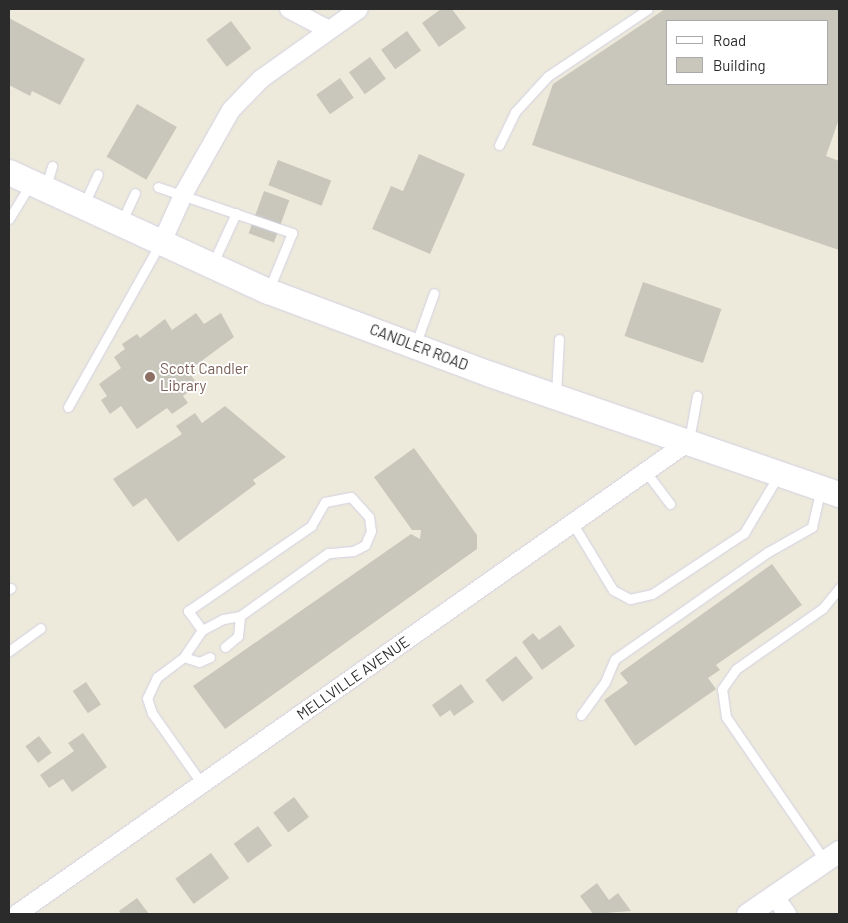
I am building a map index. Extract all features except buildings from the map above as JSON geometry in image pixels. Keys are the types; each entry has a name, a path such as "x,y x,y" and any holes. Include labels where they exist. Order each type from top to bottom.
{"main road":[{"name":"CANDLER ROAD","path":"9,172 43,179 83,206 268,291 415,346 830,491"}],"street":[{"path":"289,9 328,29"},
{"path":"162,242 184,193 231,110 261,79 328,29 359,9"},
{"name":"MELLVILLE AVENUE","path":"17,914 688,442"},
{"path":"747,914 832,856"},
{"path":"774,896 787,914"}],"lane":[{"path":"499,144 515,112 548,76 648,9"},
{"path":"83,206 98,174"},
{"path":"9,219 43,179"},
{"path":"158,187 184,193 292,233 268,291"},
{"path":"121,223 135,193"},
{"path":"212,265 236,213"},
{"path":"68,407 162,242"},
{"path":"415,346 434,293"},
{"path":"556,395 559,339"},
{"path":"688,442 697,396"},
{"path":"646,472 670,504"},
{"path":"573,524 613,590 630,599 652,594 744,533 779,474"},
{"path":"581,715 605,682 615,660 768,552 812,527 830,491"},
{"path":"202,630 188,611 311,526 316,510 325,502 341,497 351,497 369,517 371,531 366,545 353,551 328,553 240,616 223,619 202,630 184,657 157,676 147,698 152,713 202,784"},
{"path":"832,856 726,717 722,689 736,669 790,633 823,608 839,588"},
{"path":"225,647 238,636 240,616"},
{"path":"9,651 40,628"},
{"path":"184,657 199,662 210,657"}],"place":[{"name":"Scott Candler Library","path":"150,377"}]}
